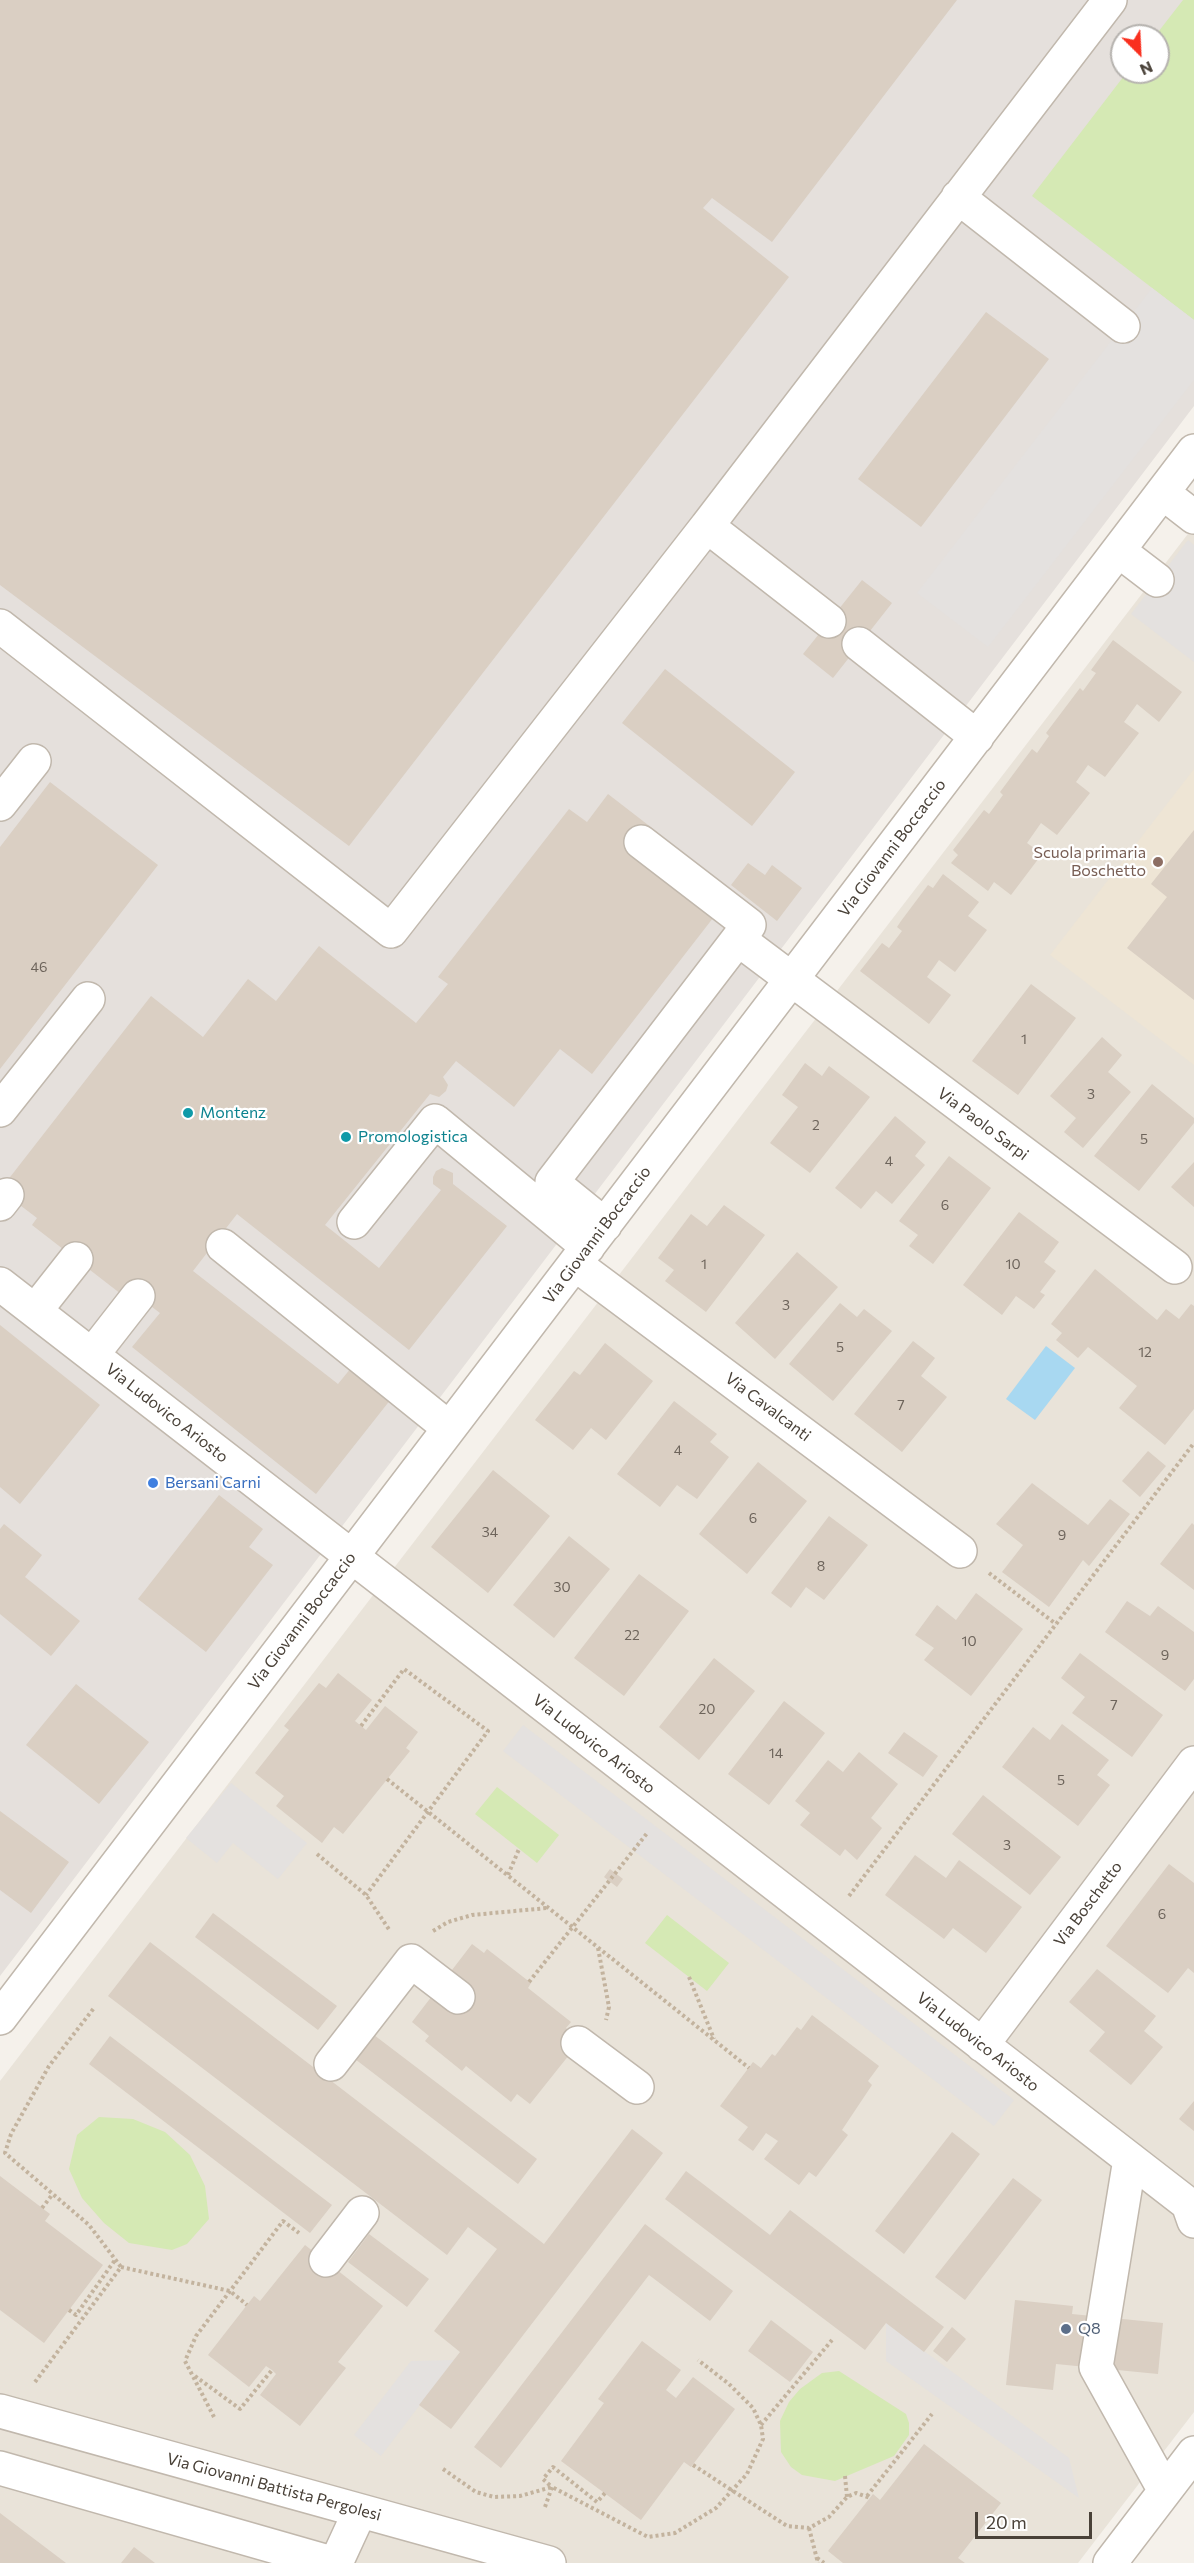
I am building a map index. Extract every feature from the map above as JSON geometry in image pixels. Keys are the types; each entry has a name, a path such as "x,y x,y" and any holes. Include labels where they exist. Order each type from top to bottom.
{"street":[{"path":"0,627 391,931 707,526 1110,0"},
{"path":"958,197 1123,326"},
{"name":"Via Giovanni Boccaccio","path":"0,2018 1194,451"},
{"path":"1163,493 1194,517"},
{"path":"707,526 829,621"},
{"path":"1119,551 1157,580"},
{"path":"859,644 977,737"},
{"path":"0,804 34,760"},
{"path":"589,1245 552,1182 749,925 641,842"},
{"name":"Via Paolo Sarpi","path":"738,939 1175,1267"},
{"path":"0,1110 88,999"},
{"path":"354,1222 435,1121 589,1245"},
{"name":"Via Cavalcanti","path":"589,1245 960,1551"},
{"path":"223,1246 449,1428"},
{"path":"35,1311 76,1259"},
{"name":"Via Ludovico Ariosto","path":"0,1284 1130,2159 1192,2210"},
{"path":"92,1355 138,1296"},
{"name":"Via Boschetto","path":"982,2045 1194,1763"},
{"path":"332,2064 411,1961 458,1997"},
{"path":"585,2048 637,2087"},
{"path":"1130,2159 1096,2367 1165,2491"},
{"path":"327,2258 362,2213"},
{"name":"Via Giovanni Battista Pergolesi","path":"3,2420 360,2511 549,2563"},
{"path":"1110,2563 1194,2453"},
{"path":"0,2468 334,2563 360,2511"}],"path":[{"path":"827,1924 1194,1443"},
{"path":"960,1551 1056,1624"},
{"path":"362,1726 404,1669 488,1731 366,1895"},
{"path":"387,1779 749,2068"},
{"path":"529,1982 671,1804"},
{"path":"508,1875 519,1849"},
{"path":"316,1854 366,1895 411,1961 434,1930 448,1922 504,1910 548,1908"},
{"path":"585,2048 605,2026 609,2007 598,1947"},
{"path":"690,1977 714,2040"},
{"path":"94,2008 49,2066 10,2134 5,2153 89,2225 121,2267 230,2291 247,2306"},
{"path":"42,2208 52,2195"},
{"path":"214,2417 185,2361 196,2336 283,2221 327,2258"},
{"path":"69,2310 76,2314 115,2260"},
{"path":"3,2420 83,2320 121,2267"},
{"path":"761,2425 832,2340"},
{"path":"604,2493 597,2502 553,2467 543,2480 552,2487 648,2537 675,2533 703,2517 716,2508 747,2474 763,2439 761,2425 753,2408 729,2384 698,2360"},
{"path":"192,2374 240,2409 272,2370"},
{"path":"693,2465 787,2526 809,2528 829,2517 847,2497 856,2493 868,2497 932,2414"},
{"path":"443,2469 476,2492 494,2497 520,2496 552,2487"},
{"path":"845,2476 847,2497"},
{"path":"545,2507 552,2487"},
{"path":"809,2528 818,2563"},
{"path":"817,2557 824,2563"}],"shaded area":[{"path":"0,0 1194,0 1194,406 0,1976"},
{"path":"1152,288 1194,320 1194,380 988,647 917,593"},
{"path":"1194,526 1194,2412 1078,2563 0,2563 0,2081"},
{"path":"1188,540 1194,545 1194,662 1131,614"},
{"name":"Scuola primaria Boschetto","path":"1194,769 1194,1065 1050,955"},
{"path":"523,1725 1014,2100 994,2126 503,1751"},
{"path":"231,1783 307,1843 278,1879 233,1843 217,1863 186,1838"},
{"path":"886,2323 1069,2458 1079,2498 886,2361"},
{"path":"454,2360 381,2456 354,2435 411,2361"}],"green space":[{"path":"1183,0 1194,0 1194,320 1032,196 1118,84 1170,84 1170,24 1164,24"},
{"path":"497,1787 559,1835 537,1863 475,1814"},
{"path":"667,1915 729,1963 707,1991 645,1943"},
{"path":"99,2117 133,2119 165,2132 190,2155 205,2186 209,2219 187,2244 172,2250 129,2243 104,2223 82,2198 69,2169 77,2135"},
{"path":"839,2371 906,2414 909,2435 894,2456 835,2481 802,2475 791,2467 781,2452 780,2421 789,2402 800,2389 822,2373"}],"water":[{"path":"1046,1346 1075,1368 1035,1420 1006,1399"}],"building":[{"path":"0,0 957,0 772,242 712,198 703,208 789,277 349,846 0,585"},
{"path":"986,312 1049,359 921,527 858,479"},
{"path":"862,580 892,603 833,678 803,654"},
{"path":"1113,640 1182,692 1159,722 1137,704 1124,722 1139,733 1105,777 1088,765 1076,782 1090,793 1057,835 1041,823 1027,843 1042,854 1011,895 994,882 988,891 951,863 958,855 953,850 984,810 989,814 1003,795 1000,792 1032,749 1037,753 1049,736 1046,733 1080,688 1083,691 1096,673 1091,670"},
{"path":"665,669 795,772 752,826 622,723"},
{"path":"50,782 158,865 0,1069 0,847"},
{"path":"608,794 652,828 631,854 713,918 592,1074 560,1049 514,1107 456,1061 443,1077 448,1085 446,1091 439,1097 430,1094 325,1225 379,1268 441,1190 433,1184 433,1177 436,1171 442,1168 453,1173 453,1184 507,1226 409,1350 237,1214 193,1271 338,1384 351,1368 391,1399 316,1494 132,1347 160,1313 127,1288 121,1294 32,1225 37,1218 0,1190 151,996 203,1037 248,979 276,1001 319,946 416,1023 448,984 438,977 569,809 587,822"},
{"path":"1194,830 1194,1000 1127,948 1167,897 1151,884"},
{"path":"748,863 765,875 772,865 802,888 777,921 731,885"},
{"path":"943,874 979,902 968,916 987,930 955,972 939,960 927,977 951,995 929,1024 860,971 882,943 889,948 902,931 897,927 901,921 928,885 933,888"},
{"path":"1031,984 1076,1018 1018,1095 972,1061"},
{"path":"1102,1037 1122,1055 1108,1072 1131,1092 1083,1148 1064,1132 1076,1118 1050,1096"},
{"path":"805,1063 822,1076 829,1066 870,1097 810,1173 770,1143 798,1107 782,1095"},
{"path":"1152,1084 1194,1118 1194,1123 1139,1191 1094,1156"},
{"path":"895,1116 926,1142 915,1156 925,1165 892,1204 876,1191 861,1209 835,1188"},
{"path":"949,1156 991,1188 933,1264 909,1246 918,1235 899,1221"},
{"path":"1194,1162 1194,1207 1171,1187"},
{"path":"724,1205 765,1235 706,1312 665,1281 674,1270 658,1258 691,1214 707,1226"},
{"path":"1019,1212 1059,1242 1044,1262 1056,1271 1040,1292 1045,1295 1034,1309 1016,1296 1002,1315 963,1285"},
{"path":"797,1252 838,1287 775,1359 735,1323"},
{"path":"1095,1269 1157,1320 1166,1309 1179,1319 1191,1304 1194,1306 1194,1409 1165,1445 1119,1408 1137,1386 1088,1347 1078,1358 1056,1340 1062,1333 1051,1324"},
{"path":"840,1303 857,1317 864,1309 892,1331 833,1401 789,1364"},
{"path":"0,1325 100,1405 20,1504 0,1487"},
{"path":"913,1341 935,1358 921,1376 947,1397 902,1452 854,1414"},
{"path":"605,1343 653,1381 606,1440 591,1428 573,1450 535,1420 574,1371 580,1375"},
{"path":"674,1401 717,1434 710,1442 729,1457 697,1499 677,1485 660,1507 617,1474"},
{"path":"1148,1451 1166,1466 1140,1497 1122,1481"},
{"path":"758,1462 807,1501 747,1574 699,1534"},
{"path":"493,1470 550,1516 488,1593 431,1547"},
{"path":"1032,1483 1088,1525 1110,1499 1130,1514 1089,1566 1083,1560 1049,1607 1002,1572 1023,1545 996,1524"},
{"path":"219,1495 263,1529 249,1547 273,1565 206,1652 138,1599"},
{"path":"829,1516 868,1545 824,1600 806,1587 791,1608 771,1593"},
{"path":"1192,1523 1194,1525 1194,1590 1160,1564"},
{"path":"4,1524 42,1555 25,1577 80,1621 51,1656 0,1614 0,1529"},
{"path":"569,1536 610,1569 554,1638 513,1605"},
{"path":"639,1574 689,1611 624,1696 574,1658"},
{"path":"976,1593 1023,1629 971,1696 924,1660 934,1648 915,1635 937,1605 956,1620"},
{"path":"1127,1601 1150,1616 1158,1606 1194,1632 1194,1679 1185,1691 1105,1632"},
{"path":"1080,1653 1163,1715 1132,1757 1072,1713 1085,1697 1061,1678"},
{"path":"714,1658 755,1691 699,1760 659,1727"},
{"path":"338,1673 372,1700 355,1721 366,1730 385,1706 418,1732 406,1748 410,1751 343,1834 334,1827 322,1843 276,1806 284,1796 255,1773 289,1730 284,1726 319,1683 326,1688"},
{"path":"76,1684 149,1742 99,1804 26,1745"},
{"path":"784,1701 825,1733 769,1805 728,1774"},
{"path":"1062,1724 1109,1760 1097,1775 1110,1785 1078,1826 1002,1767 1033,1727 1050,1740"},
{"path":"904,1732 938,1756 923,1777 888,1753"},
{"path":"859,1752 898,1784 871,1818 882,1828 857,1860 845,1849 840,1856 800,1825 810,1813 795,1801 828,1760 843,1772"},
{"path":"983,1795 1061,1857 1030,1895 952,1834"},
{"path":"0,1811 69,1862 31,1913 0,1890"},
{"path":"915,1855 946,1878 959,1860 1022,1907 986,1953 953,1928 944,1939 885,1895"},
{"path":"1169,1864 1194,1883 1194,1973 1188,1968 1168,1993 1106,1946"},
{"path":"610,1869 623,1879 617,1887 604,1877"},
{"path":"213,1913 337,2006 318,2030 195,1937"},
{"path":"150,1942 544,2244 632,2129 663,2153 451,2429 419,2405 460,2352 434,2331 497,2249 468,2227 447,2255 108,1996"},
{"path":"472,1944 484,1953 487,1949 531,1983 528,1988 571,2022 566,2028 581,2040 530,2104 517,2094 511,2102 466,2066 462,2071 425,2041 429,2036 412,2022"},
{"path":"1097,1969 1156,2016 1144,2031 1163,2047 1131,2085 1089,2051 1105,2032 1069,2002"},
{"path":"812,2015 879,2066 868,2081 872,2085 842,2130 848,2135 816,2177 809,2172 799,2185 764,2159 778,2141 766,2133 753,2151 738,2140 748,2127 720,2106 753,2062 761,2068 772,2054 775,2056 797,2027 801,2030"},
{"path":"374,2035 537,2159 518,2184 355,2059"},
{"path":"110,2036 332,2205 310,2233 89,2064"},
{"path":"1194,2101 1194,2131 1179,2119"},
{"path":"952,2132 980,2154 904,2254 875,2231"},
{"path":"686,2171 770,2235 790,2210 944,2327 924,2352 886,2323 865,2350 665,2199"},
{"path":"0,2176 50,2214 45,2221 103,2265 44,2343 0,2310"},
{"path":"1013,2178 1042,2200 965,2300 935,2277"},
{"path":"645,2224 733,2291 710,2321 649,2275 501,2468 474,2447"},
{"path":"369,2234 429,2279 407,2307 348,2262"},
{"path":"305,2245 383,2306 338,2362 346,2368 300,2426 260,2395 276,2374 272,2370 266,2366 249,2387 208,2355 254,2296 260,2301"},
{"path":"1015,2300 1073,2306 1072,2314 1163,2323 1158,2374 1056,2364 1053,2390 1006,2385"},
{"path":"771,2320 813,2352 790,2382 748,2351"},
{"path":"952,2327 966,2339 947,2362 933,2351"},
{"path":"642,2341 681,2370 666,2390 676,2398 693,2377 735,2409 691,2467 684,2462 641,2520 561,2461 604,2403 598,2399"},
{"path":"924,2444 1001,2503 958,2558 965,2563 843,2563 828,2551 873,2494 880,2500"},
{"path":"0,2513 66,2563 0,2563"},
{"path":"134,2547 155,2563 121,2563"}],"place":[{"name":"Scuola primaria Boschetto","path":"1158,862"},
{"name":"Montenz","path":"188,1113"},
{"name":"Promologistica","path":"346,1137"},
{"name":"Bersani Carni","path":"153,1483"},
{"name":"Q8","path":"1066,2329"}]}
